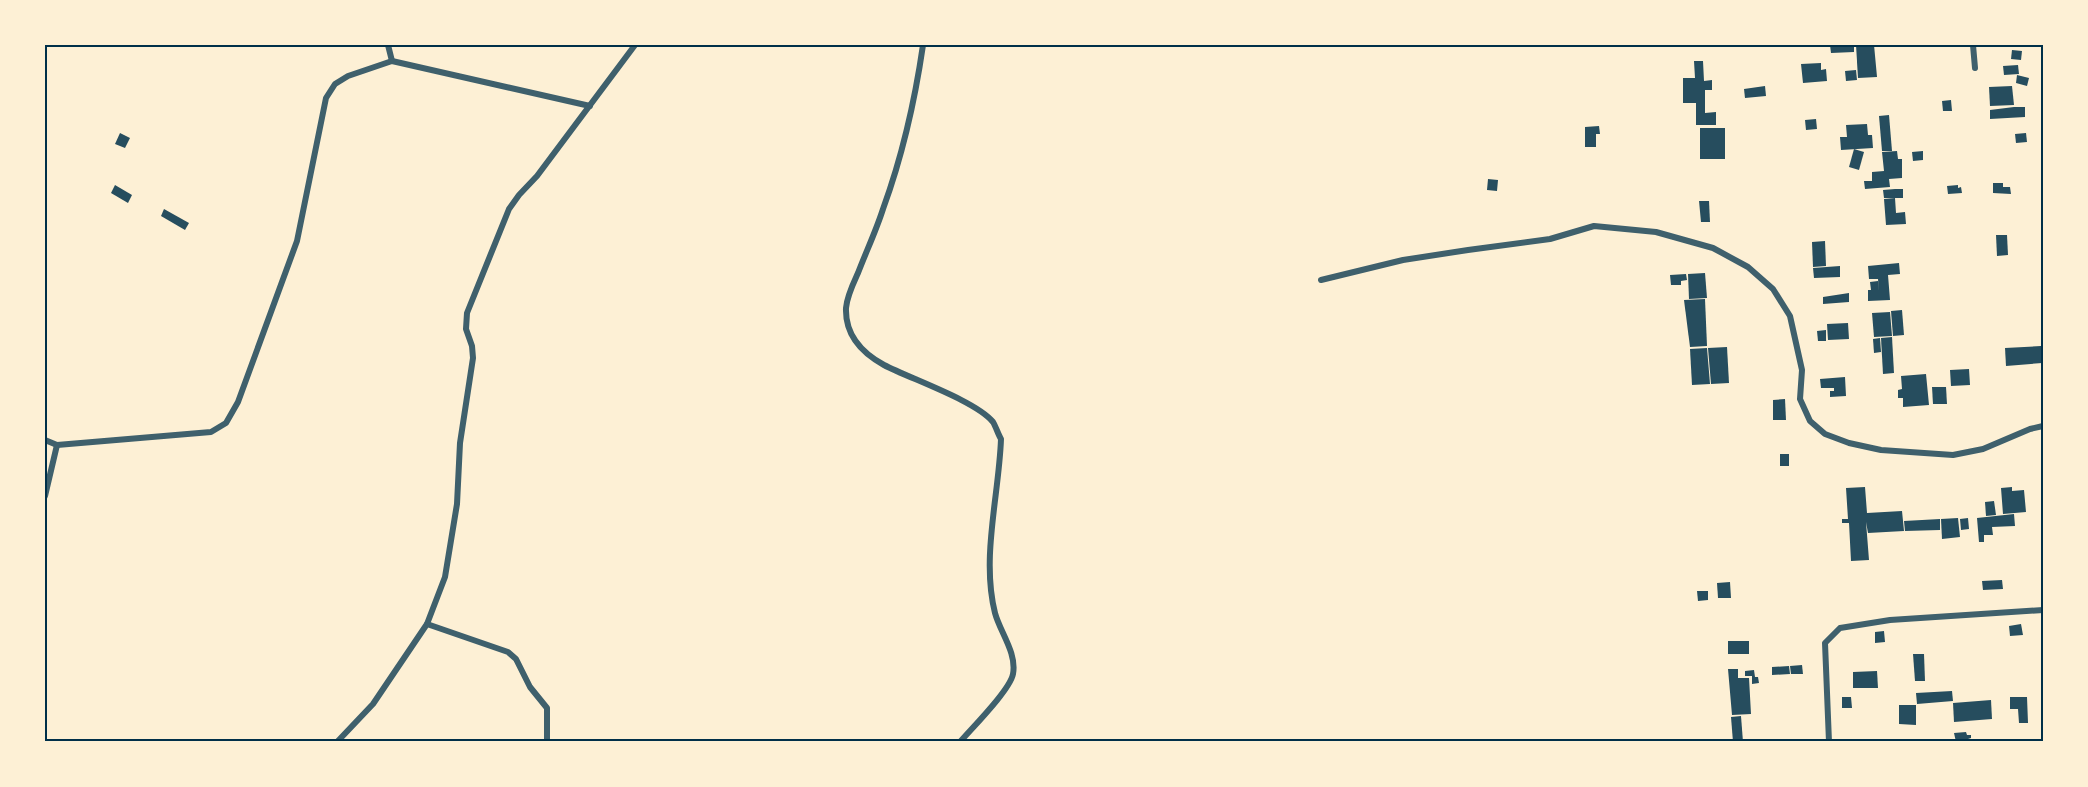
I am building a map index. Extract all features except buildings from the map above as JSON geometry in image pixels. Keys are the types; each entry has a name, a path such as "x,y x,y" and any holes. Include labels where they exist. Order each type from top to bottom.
{"street":[{"path":"388,45 392,61"},
{"path":"336,742 373,704 427,624 446,577 457,504 460,443 473,358 465,320 509,209 537,176 635,45"},
{"path":"923,45 910,113 884,209 846,307 849,330 857,344 870,357 977,408 993,423 1001,439 990,552 995,612 1014,667 1010,683 960,742"},
{"path":"1973,45 1975,68"},
{"path":"45,440 57,445 212,432 226,423 238,402 297,241 326,98 335,84 348,76 392,61 590,106"},
{"path":"1321,280 1468,249 1550,240 1594,226 1656,232 1713,248 1748,267 1773,289 1790,316 1802,370 1800,399 1810,421 1825,434 1881,450 1953,455 1983,449 2030,429 2043,426"},
{"path":"45,496 57,445"},
{"path":"1829,742 1825,643 1840,628 1890,620 2043,610"},
{"path":"427,624 508,652 516,659 530,687 547,708 547,742"}]}
